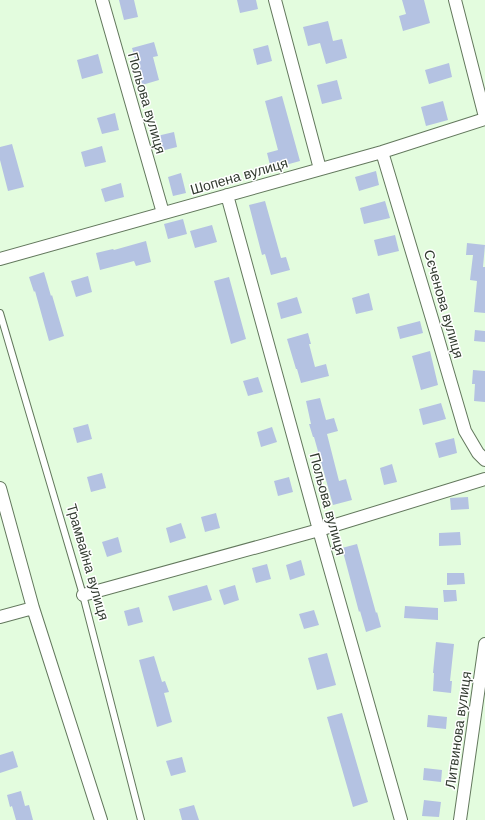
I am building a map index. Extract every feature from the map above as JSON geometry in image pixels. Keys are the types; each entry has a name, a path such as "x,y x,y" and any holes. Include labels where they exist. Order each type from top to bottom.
{"street":[{"name":"Польова вулиця","path":"102,0 163,213"},
{"path":"275,0 320,169"},
{"path":"455,0 485,118"},
{"name":"Шопена вулиця","path":"0,259 382,152 485,118"},
{"name":"Сєченова вулиця","path":"382,152 465,430 478,453 485,460"},
{"name":"Польова вулиця","path":"227,195 319,530 401,820"},
{"path":"83,595 319,530 485,478"},
{"path":"0,488 33,608 101,820"},
{"path":"0,618 33,608"},
{"name":"Литвинова вулиця","path":"460,820 485,644"}],"lane":[{"name":"Трамвайна вулиця","path":"0,313 83,595 142,820"}],"building":[{"path":"119,0 134,0 138,17 124,20"},
{"path":"237,0 256,0 258,9 240,13"},
{"path":"402,0 424,0 430,23 403,31 399,16 406,14"},
{"path":"328,21 333,41 342,39 347,58 326,64 320,43 308,46 303,27"},
{"path":"154,42 158,56 153,57 159,80 142,85 132,48"},
{"path":"268,45 272,61 257,65 253,49"},
{"path":"98,54 103,73 82,79 77,60"},
{"path":"449,63 452,77 429,84 425,70"},
{"path":"337,80 342,99 322,104 317,85"},
{"path":"282,96 300,161 271,169 267,153 278,150 265,101"},
{"path":"443,101 448,120 426,126 421,107"},
{"path":"115,113 119,130 102,134 97,118"},
{"path":"174,132 177,147 161,151 157,136"},
{"path":"12,144 24,187 8,191 0,160 0,147"},
{"path":"102,146 106,162 85,167 81,152"},
{"path":"376,171 379,185 359,191 355,177"},
{"path":"181,173 186,193 173,196 168,177"},
{"path":"121,183 124,197 105,202 101,189"},
{"path":"265,201 281,258 286,257 290,270 271,275 265,254 262,255 249,205"},
{"path":"385,201 390,218 364,224 360,208"},
{"path":"183,219 187,234 168,239 164,224"},
{"path":"212,225 217,242 195,248 190,231"},
{"path":"395,235 399,251 378,256 374,240"},
{"path":"146,241 151,262 136,266 134,261 100,270 96,253 114,250"},
{"path":"467,243 485,245 483,267 485,267 485,313 474,312 477,281 470,280 473,255 466,255"},
{"path":"44,272 64,336 49,341 35,291 34,292 29,277"},
{"path":"88,276 92,292 76,297 71,281"},
{"path":"229,277 246,339 231,344 214,281"},
{"path":"369,293 373,310 356,314 352,298"},
{"path":"297,297 302,313 281,319 277,303"},
{"path":"420,321 423,333 400,339 397,327"},
{"path":"475,330 485,331 485,342 474,341"},
{"path":"308,333 311,344 309,344 315,367 326,364 329,376 301,383 287,339"},
{"path":"430,351 438,385 421,390 412,356"},
{"path":"473,370 485,371 485,402 474,401 475,384 472,384"},
{"path":"258,377 263,392 248,396 243,381"},
{"path":"320,398 326,420 334,418 338,431 327,434 339,481 346,479 352,500 333,505 309,424 311,424 306,401"},
{"path":"441,403 446,419 423,425 419,409"},
{"path":"88,424 92,439 77,443 73,428"},
{"path":"272,427 277,442 261,447 257,432"},
{"path":"454,438 457,453 439,458 435,443"},
{"path":"392,464 397,482 384,485 380,468"},
{"path":"102,473 106,488 91,492 87,477"},
{"path":"289,477 293,492 278,496 274,481"},
{"path":"468,497 469,509 451,510 450,498"},
{"path":"216,513 220,528 205,532 201,517"},
{"path":"181,523 186,538 170,543 166,528"},
{"path":"460,532 461,545 439,546 439,533"},
{"path":"118,537 122,552 107,557 102,542"},
{"path":"357,544 381,627 366,632 360,611 359,612 342,548"},
{"path":"301,560 305,575 290,580 286,565"},
{"path":"267,564 271,579 256,583 252,568"},
{"path":"447,573 464,573 465,584 447,585"},
{"path":"207,585 212,600 173,611 168,596"},
{"path":"235,585 239,600 224,605 219,590"},
{"path":"443,590 456,590 457,601 444,602"},
{"path":"405,606 438,608 438,620 404,618"},
{"path":"139,607 143,622 128,626 124,611"},
{"path":"314,610 319,625 304,629 299,614"},
{"path":"436,642 454,644 450,681 452,681 451,693 433,691"},
{"path":"327,653 336,685 317,690 308,658"},
{"path":"154,656 162,682 165,681 169,692 164,693 172,722 157,727 139,660"},
{"path":"342,713 368,802 353,807 327,717"},
{"path":"428,715 447,717 446,729 427,727"},
{"path":"13,751 18,767 0,773 0,755"},
{"path":"182,757 186,772 171,776 166,761"},
{"path":"424,768 442,770 441,782 423,780"},
{"path":"21,791 25,806 29,805 33,820 16,820 12,806 10,807 7,795"},
{"path":"424,800 441,802 439,817 422,816"},
{"path":"194,805 199,820 182,820 179,809"}]}
